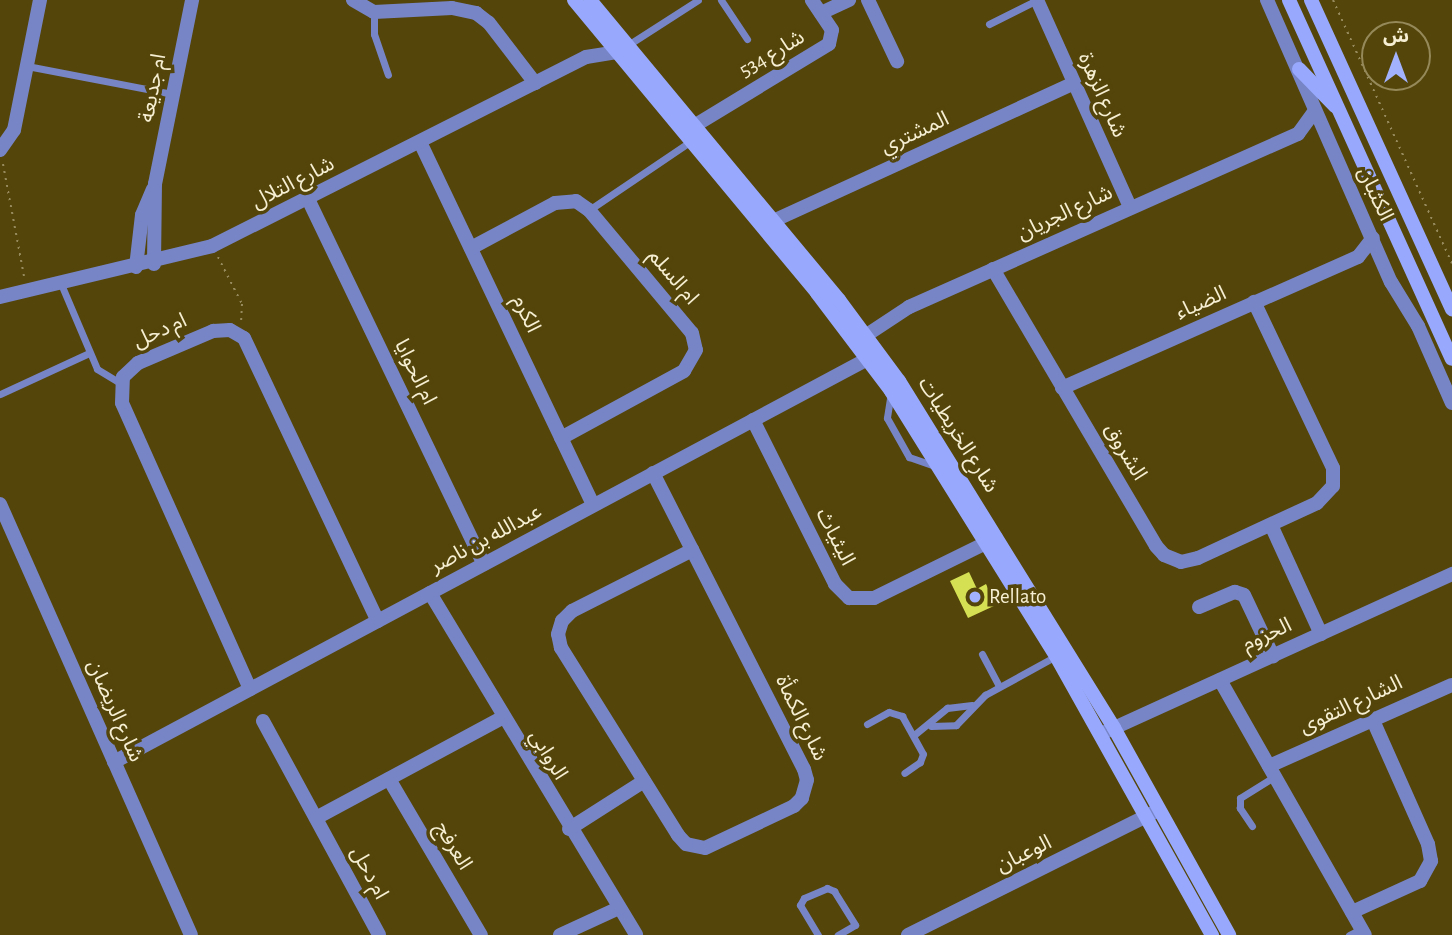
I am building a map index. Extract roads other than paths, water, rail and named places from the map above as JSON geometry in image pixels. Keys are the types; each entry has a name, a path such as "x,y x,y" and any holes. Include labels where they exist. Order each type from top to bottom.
{"street":[{"path":"0,150 14,130 40,0"},
{"name":"ام جديعة","path":"154,264 155,184 192,0"},
{"path":"353,0 374,12 452,8 476,13 535,83"},
{"name":"شارع الخريطيات","path":"574,0 598,29 622,49 694,126 773,221 873,356 991,540 1153,813 1229,935"},
{"name":"شارع الخريطيات","path":"590,0 622,49 691,141 861,339"},
{"name":"شارع 534","path":"694,126 829,44 833,33 812,0"},
{"path":"821,13 849,0"},
{"path":"868,0 897,61"},
{"name":"شارع الزهرة","path":"1037,0 1130,206"},
{"name":"الكثبان","path":"1267,0 1299,69 1324,135 1452,403"},
{"path":"1289,0 1452,359"},
{"path":"1311,0 1452,309"},
{"path":"586,57 596,43 598,29"},
{"name":"شارع التلال","path":"0,297 154,264 212,246 586,57 622,49"},
{"path":"1299,69 1340,111"},
{"name":"المشتري","path":"773,221 1074,83"},
{"path":"1298,134 1314,112"},
{"name":"شارع الجريان","path":"861,339 909,307 1130,206 1298,134 1324,135"},
{"name":"الكرم","path":"420,142 593,505"},
{"name":"ام جديعة","path":"136,267 144,209 155,184"},
{"name":"ام الحوايا","path":"308,199 484,564"},
{"path":"471,248 560,201 576,201 589,210"},
{"name":"ام السلم","path":"561,438 679,374 692,362 696,350 689,328 589,210"},
{"name":"الضياء","path":"1062,388 1358,257 1373,239"},
{"name":"الضياء","path":"1358,257 1382,259"},
{"name":"الشروق","path":"993,269 1156,546 1169,558 1193,560 1322,500 1330,492 1334,474 1254,302"},
{"name":"ام دحل","path":"120,383 138,363 213,331 235,332 251,347 378,621"},
{"name":"شارع الخريطيات","path":"873,356 891,391 991,540 1056,656 1107,732"},
{"name":"عبدالله بن ناصر","path":"114,762 873,356"},
{"path":"120,383 122,403 250,689"},
{"name":"اليثياث","path":"752,420 835,584 849,597 874,598 991,540"},
{"name":"شارع الكمأة","path":"653,473 804,769 807,786 794,806 717,845 698,848 678,835 644,781 561,648 559,627 572,611 692,550"},
{"name":"شارع الريضان","path":"0,504 191,935"},
{"path":"1270,525 1321,634"},
{"name":"الحزوم","path":"1107,732 1452,574"},
{"path":"1199,607 1235,592 1244,595 1273,656"},
{"name":"الروابي","path":"430,593 502,718 636,935"},
{"path":"1220,680 1352,912 1358,933"},
{"name":"الشارع التقوى","path":"1272,771 1372,718 1452,685"},
{"path":"316,818 502,718"},
{"path":"1352,912 1420,881 1432,861 1428,844 1372,718"},
{"name":"ام دحل","path":"263,721 379,935"},
{"name":"العرفج","path":"389,779 481,935"},
{"path":"569,829 644,781"},
{"name":"شارع الخريطيات","path":"1153,813 1212,935"},
{"name":"الوعبان","path":"908,935 1153,813"},
{"path":"560,935 619,908"}],"lane":[{"path":"622,49 698,0"},
{"path":"721,0 747,39"},
{"path":"989,24 1037,0"},
{"path":"374,12 374,34 388,75"},
{"path":"27,66 173,94"},
{"path":"589,210 691,141"},
{"path":"61,284 89,353 101,374 120,383"},
{"path":"0,394 89,353"},
{"path":"891,391 887,418 909,457 940,467"},
{"path":"982,654 999,686"},
{"path":"930,726 956,725 972,705 999,686 1056,656"},
{"path":"914,735 930,726 947,708 972,705"},
{"path":"867,724 895,711 914,735 923,757 904,773"},
{"path":"1252,827 1240,808 1240,797 1272,771"},
{"path":"818,935 800,905 804,898 824,888 834,891 861,935"},
{"path":"838,935 855,925"}],"place":[{"name":"Rellato","path":"975,597"}]}
